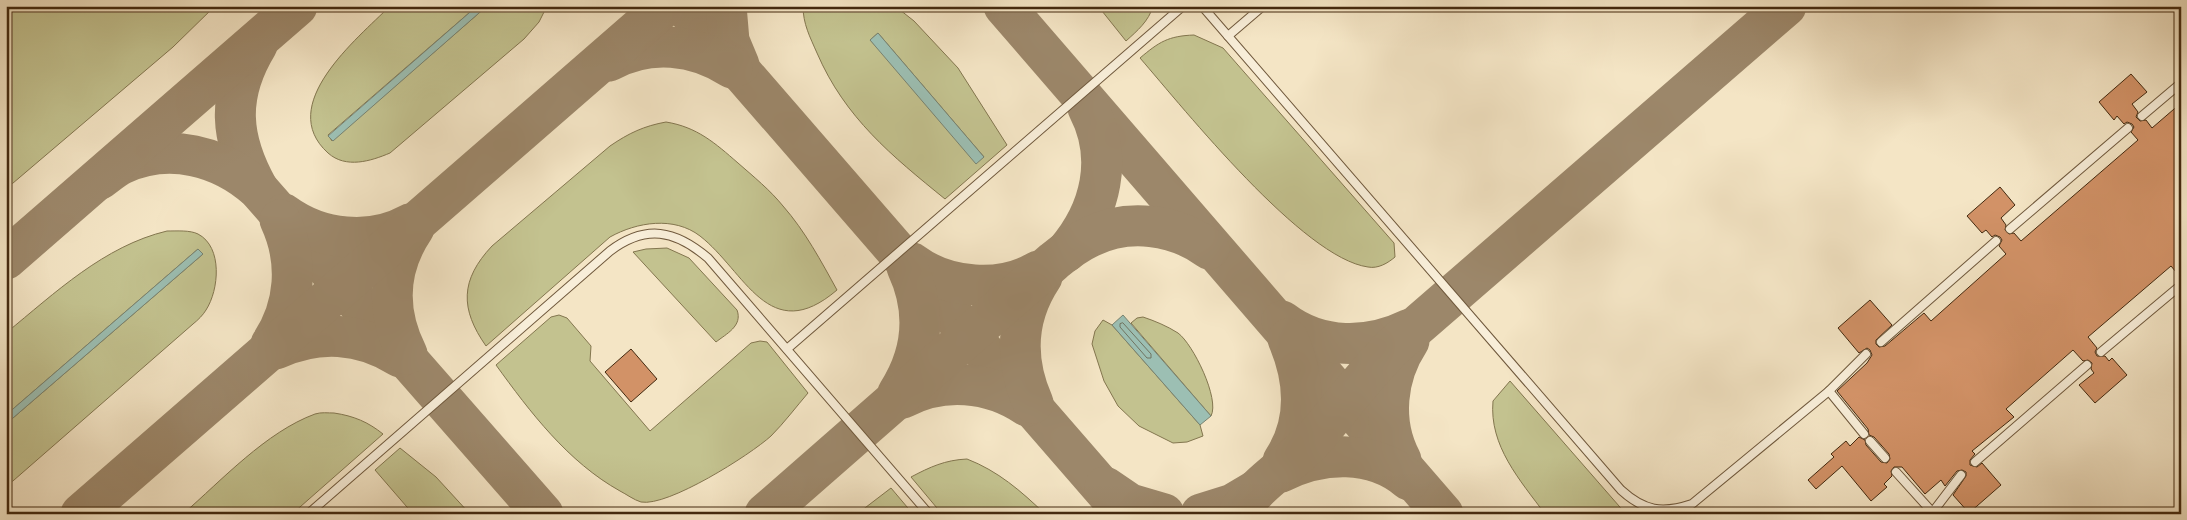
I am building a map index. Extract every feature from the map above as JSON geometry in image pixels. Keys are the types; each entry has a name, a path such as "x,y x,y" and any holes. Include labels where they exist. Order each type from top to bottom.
{"lane":[{"path":"787,349 1183,6"},
{"path":"1202,6 1614,482 1637,502 1653,509 1666,510 1692,504 1829,391 1866,354"},
{"path":"1228,36 1263,6"},
{"path":"2142,116 2181,83"},
{"path":"2010,229 2128,128"},
{"path":"308,514 610,251 631,239 658,234 670,235 694,246 708,258 929,514"},
{"path":"1881,342 1996,241"},
{"path":"2101,352 2181,285"},
{"path":"1975,462 2087,365"},
{"path":"1829,391 1864,434"},
{"path":"1870,441 1885,458"},
{"path":"1896,472 1933,513 1961,475"}],"shaded area":[{"path":"7,6 215,6 173,47 6,189"},
{"path":"390,6 477,6 328,135 332,141 487,6 547,6 539,22 524,39 390,153 367,161 343,161 328,153 314,134 311,114 316,94 327,74 342,54"},
{"path":"803,6 895,6 914,21 958,68 1007,145 945,199 889,151 841,97 828,76 809,36","holes":["878,33 984,157 870,40"]},
{"path":"1098,6 1153,6 1146,21 1126,41"},
{"path":"1194,35 1223,48 1394,243 1395,257 1383,265 1368,267 1341,258 1311,238 1279,211 1246,179 1140,58 1170,38"},
{"path":"666,122 677,124 705,137 730,156 767,189 798,226 837,290 813,306 793,311 776,308 760,298 745,284 700,236 679,226 655,223 632,228 610,237 486,346 471,320 467,295 469,283 481,259 492,246 610,146 637,131"},
{"path":"167,231 183,231 198,234 206,240 212,249 215,258 216,281 214,292 206,310 197,321 6,487 6,424 203,254 198,249 6,415 6,333 62,287 101,259 144,238"},
{"path":"667,248 689,258 737,310 738,321 736,325 729,333 716,342 633,252"},
{"path":"559,315 567,318 591,346 590,361 650,431 751,343 767,342 808,393 771,436 728,467 670,496 641,502 601,479 567,451 536,418 496,365 551,317"},
{"path":"1143,317 1178,333 1191,348 1204,372 1212,397 1213,408 1211,416 1131,323 1137,318"},
{"path":"1103,320 1112,325 1200,425 1203,436 1187,442 1173,443 1139,426 1118,406 1104,381 1092,344 1095,331"},
{"path":"1510,381 1626,514 1545,514 1508,462 1496,433 1493,401"},
{"path":"334,413 360,420 383,434 292,514 183,514 245,458 279,432 315,414"},
{"path":"400,448 436,477 470,514 413,514 375,470"},
{"path":"967,459 989,469 1009,482 1045,514 942,514 911,477 938,465"},
{"path":"891,488 913,514 857,514"}],"water":[{"path":"477,6 487,6 333,141 328,136"},
{"path":"878,33 984,157 976,164 870,40"},
{"path":"198,249 203,254 6,424 6,415"},
{"path":"1123,315 1211,416 1200,425 1112,325"}],"building":[{"path":"2131,74 2147,92 2132,104 2138,112 2136,117 2140,121 2146,120 2152,128 2181,103 2181,278 2171,266 2088,337 2097,348 2095,352 2097,356 2105,356 2109,361 2112,358 2127,375 2095,403 2079,385 2094,373 2091,369 2092,363 2088,360 2083,361 2073,350 2006,409 2014,417 1972,451 1975,454 1970,460 1970,465 1977,467 1982,463 2001,485 1969,513 1953,495 1966,476 1966,472 1962,470 1957,471 1945,486 1941,480 1925,494 1902,467 1894,467 1891,471 1892,476 1884,484 1887,487 1871,501 1842,466 1816,489 1808,480 1834,457 1831,454 1846,441 1850,446 1859,437 1865,440 1866,445 1881,462 1887,463 1890,459 1889,454 1874,437 1869,435 1868,429 1837,391 1867,363 1872,355 1867,348 1859,353 1838,328 1870,300 1892,325 1876,340 1876,344 1879,347 1885,346 1924,313 1931,321 2006,254 1999,246 2002,240 2000,237 1995,235 1992,237 1986,230 1982,233 1967,216 2000,187 2015,205 2001,218 2006,225 2005,230 2009,234 2014,233 2021,241 2138,140 2131,132 2134,127 2132,124 2127,122 2124,124 2117,116 2114,120 2099,102"},
{"path":"631,349 657,379 631,402 605,372"}],"taxiway":[{"path":"6,259 297,6"},
{"path":"81,514 665,6"},
{"path":"684,6 1125,514"},
{"path":"726,6 729,41 739,65"},
{"path":"1004,6 1443,514"},
{"path":"1238,514 1245,503 1262,485 1311,442 1373,367 1396,344 1786,6"},
{"path":"257,45 240,82 235,117 242,153 258,189"},
{"path":"609,61 640,49 672,47 703,54 732,68"},
{"path":"1066,252 1088,219 1100,183 1102,165 1100,146 1096,127 1088,108"},
{"path":"100,179 122,164 140,157 176,154 194,156 228,168 258,189 543,514"},
{"path":"284,214 313,230 346,237 378,235 395,231 410,224"},
{"path":"271,344 286,314 292,283 290,251 280,220"},
{"path":"765,514 1054,261 1080,242 1105,231 1135,226 1166,229 1181,234 1209,249"},
{"path":"407,354 395,322 392,290 394,274 399,259 405,243 414,228"},
{"path":"912,263 926,272 941,278 957,283 974,285 1008,283 1038,271"},
{"path":"898,393 913,363 919,332 920,315 918,299 907,267"},
{"path":"1033,403 1023,371 1021,338 1027,307 1042,277"},
{"path":"1282,321 1312,337 1328,342 1362,343 1394,336 1410,329"},
{"path":"276,349 307,339 339,336 370,343 400,357"},
{"path":"1283,461 1297,432 1301,401 1298,370 1288,339"},
{"path":"1401,460 1391,430 1389,399 1395,369 1409,341"},
{"path":"903,398 918,391 934,387 966,385 998,391 1027,406"},
{"path":"1281,472 1313,460 1346,457 1379,463 1395,470 1409,480"},
{"path":"1105,487 1130,504 1164,514"},
{"path":"1201,514 1233,504 1255,491"}]}
